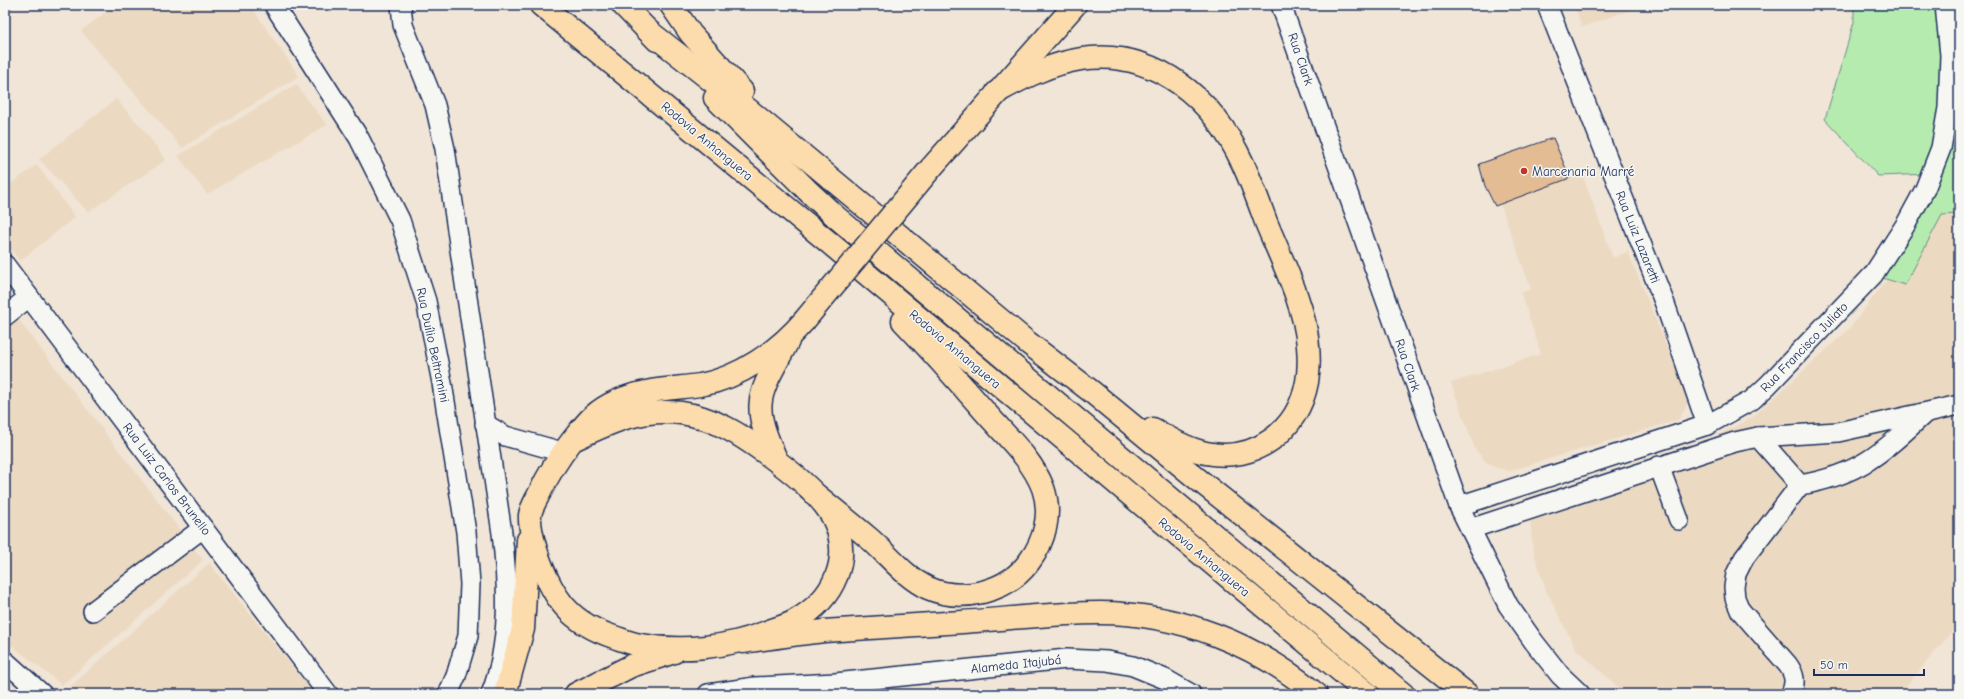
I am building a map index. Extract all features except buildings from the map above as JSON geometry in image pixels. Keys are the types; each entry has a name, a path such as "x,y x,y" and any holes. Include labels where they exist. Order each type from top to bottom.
{"main road":[{"name":"Rodovia Anhanguera","path":"542,5 826,240 1368,694"},
{"name":"Rodovia Anhanguera","path":"623,5 807,190 835,216 1403,694"},
{"path":"671,5 679,19 704,50 810,161"},
{"path":"778,462 761,423 759,404 764,387 798,328 931,168 1075,5"},
{"path":"646,29 750,111 955,283 1467,694"},
{"path":"997,92 1050,66 1082,59 1103,58 1118,59 1148,66 1164,73 1188,89 1213,115 1243,164 1296,297 1308,344 1308,381 1303,399 1291,421 1280,434 1261,447 1234,454 1208,453 1195,450 1166,436 1092,392"},
{"path":"568,446 618,419 650,413 681,413 710,420 743,437 778,462 871,541 913,579 928,588 949,594 970,594 986,591 1000,586 1017,575 1028,563 1043,538 1046,506 1043,488 1036,473 1018,449 922,340 826,240"},
{"path":"505,694 523,629 530,515 549,473 581,428 595,413 616,401 630,396 659,390 698,385 726,378 752,365 798,328"},
{"path":"743,642 795,621 816,605 834,583 839,570 841,550 838,530 831,514 810,490"},
{"path":"530,515 534,547 546,578 557,598 571,614 607,634 640,645 686,649"},
{"path":"576,694 631,666 686,649 822,632 1101,613 1140,616 1182,623 1238,643 1277,665 1316,694"}],"street":[{"name":"Rua Duílio Beltramini","path":"274,5 359,138 400,220 426,301 442,383 466,532 470,584 468,636 456,676 448,694"},
{"path":"401,5 403,25 435,105 445,149 502,533 507,581 504,640 500,666 491,694"},
{"name":"Rua Luiz Lazaretti","path":"1547,5 1665,304 1707,426"},
{"name":"Rua Francisco Juliato","path":"1459,506 1707,426 1752,400 1872,275 1906,224 1925,189 1941,148 1948,108 1950,55 1945,5"},
{"name":"Rua Clark","path":"1281,7 1459,506 1508,605 1560,675 1580,694"},
{"name":"Rua Luiz Carlos Brunello","path":"5,265 328,694"},
{"path":"5,316 29,297"},
{"path":"1470,529 1717,447 1758,437 1838,432 1959,405"},
{"path":"1791,694 1795,681 1794,674 1788,665 1740,610 1735,598 1734,587 1736,574 1744,558 1800,485 1815,483 1850,471 1870,461 1890,446 1924,414"},
{"path":"485,424 505,436 568,446"},
{"path":"1758,437 1800,485"},
{"path":"1659,466 1679,520"},
{"path":"93,611 203,528"},
{"name":"Alameda Itajubá","path":"708,694 752,691 837,689 1067,659 1107,661 1133,666 1165,679 1191,694"},
{"path":"5,661 42,694"}],"shaded area":[{"path":"115,5 250,5 299,76 182,148 81,31"},
{"path":"1574,5 1644,5 1582,27"},
{"path":"296,84 327,125 207,194 178,156"},
{"path":"116,99 144,130 166,160 88,212 39,159"},
{"path":"37,165 75,217 20,261 5,242 5,188"},
{"path":"1582,174 1613,258 1628,252 1689,401 1678,420 1509,471 1497,468 1485,461 1475,449 1451,383 1541,354 1521,293 1531,289 1500,203"},
{"path":"1959,184 1959,623 1900,694 1626,694 1576,649 1546,590 1533,550 1528,497 1695,447 1753,417 1850,328"},
{"path":"8,306 203,560 62,685 5,640 5,308"},
{"path":"209,563 314,694 78,694 70,687"}],"green space":[{"path":"1854,5 1959,5 1959,214 1942,215 1905,285 1873,275 1931,174 1878,176 1825,119 1854,22"}],"place":[{"name":"Marcenaria Marré","path":"1524,171"}]}
